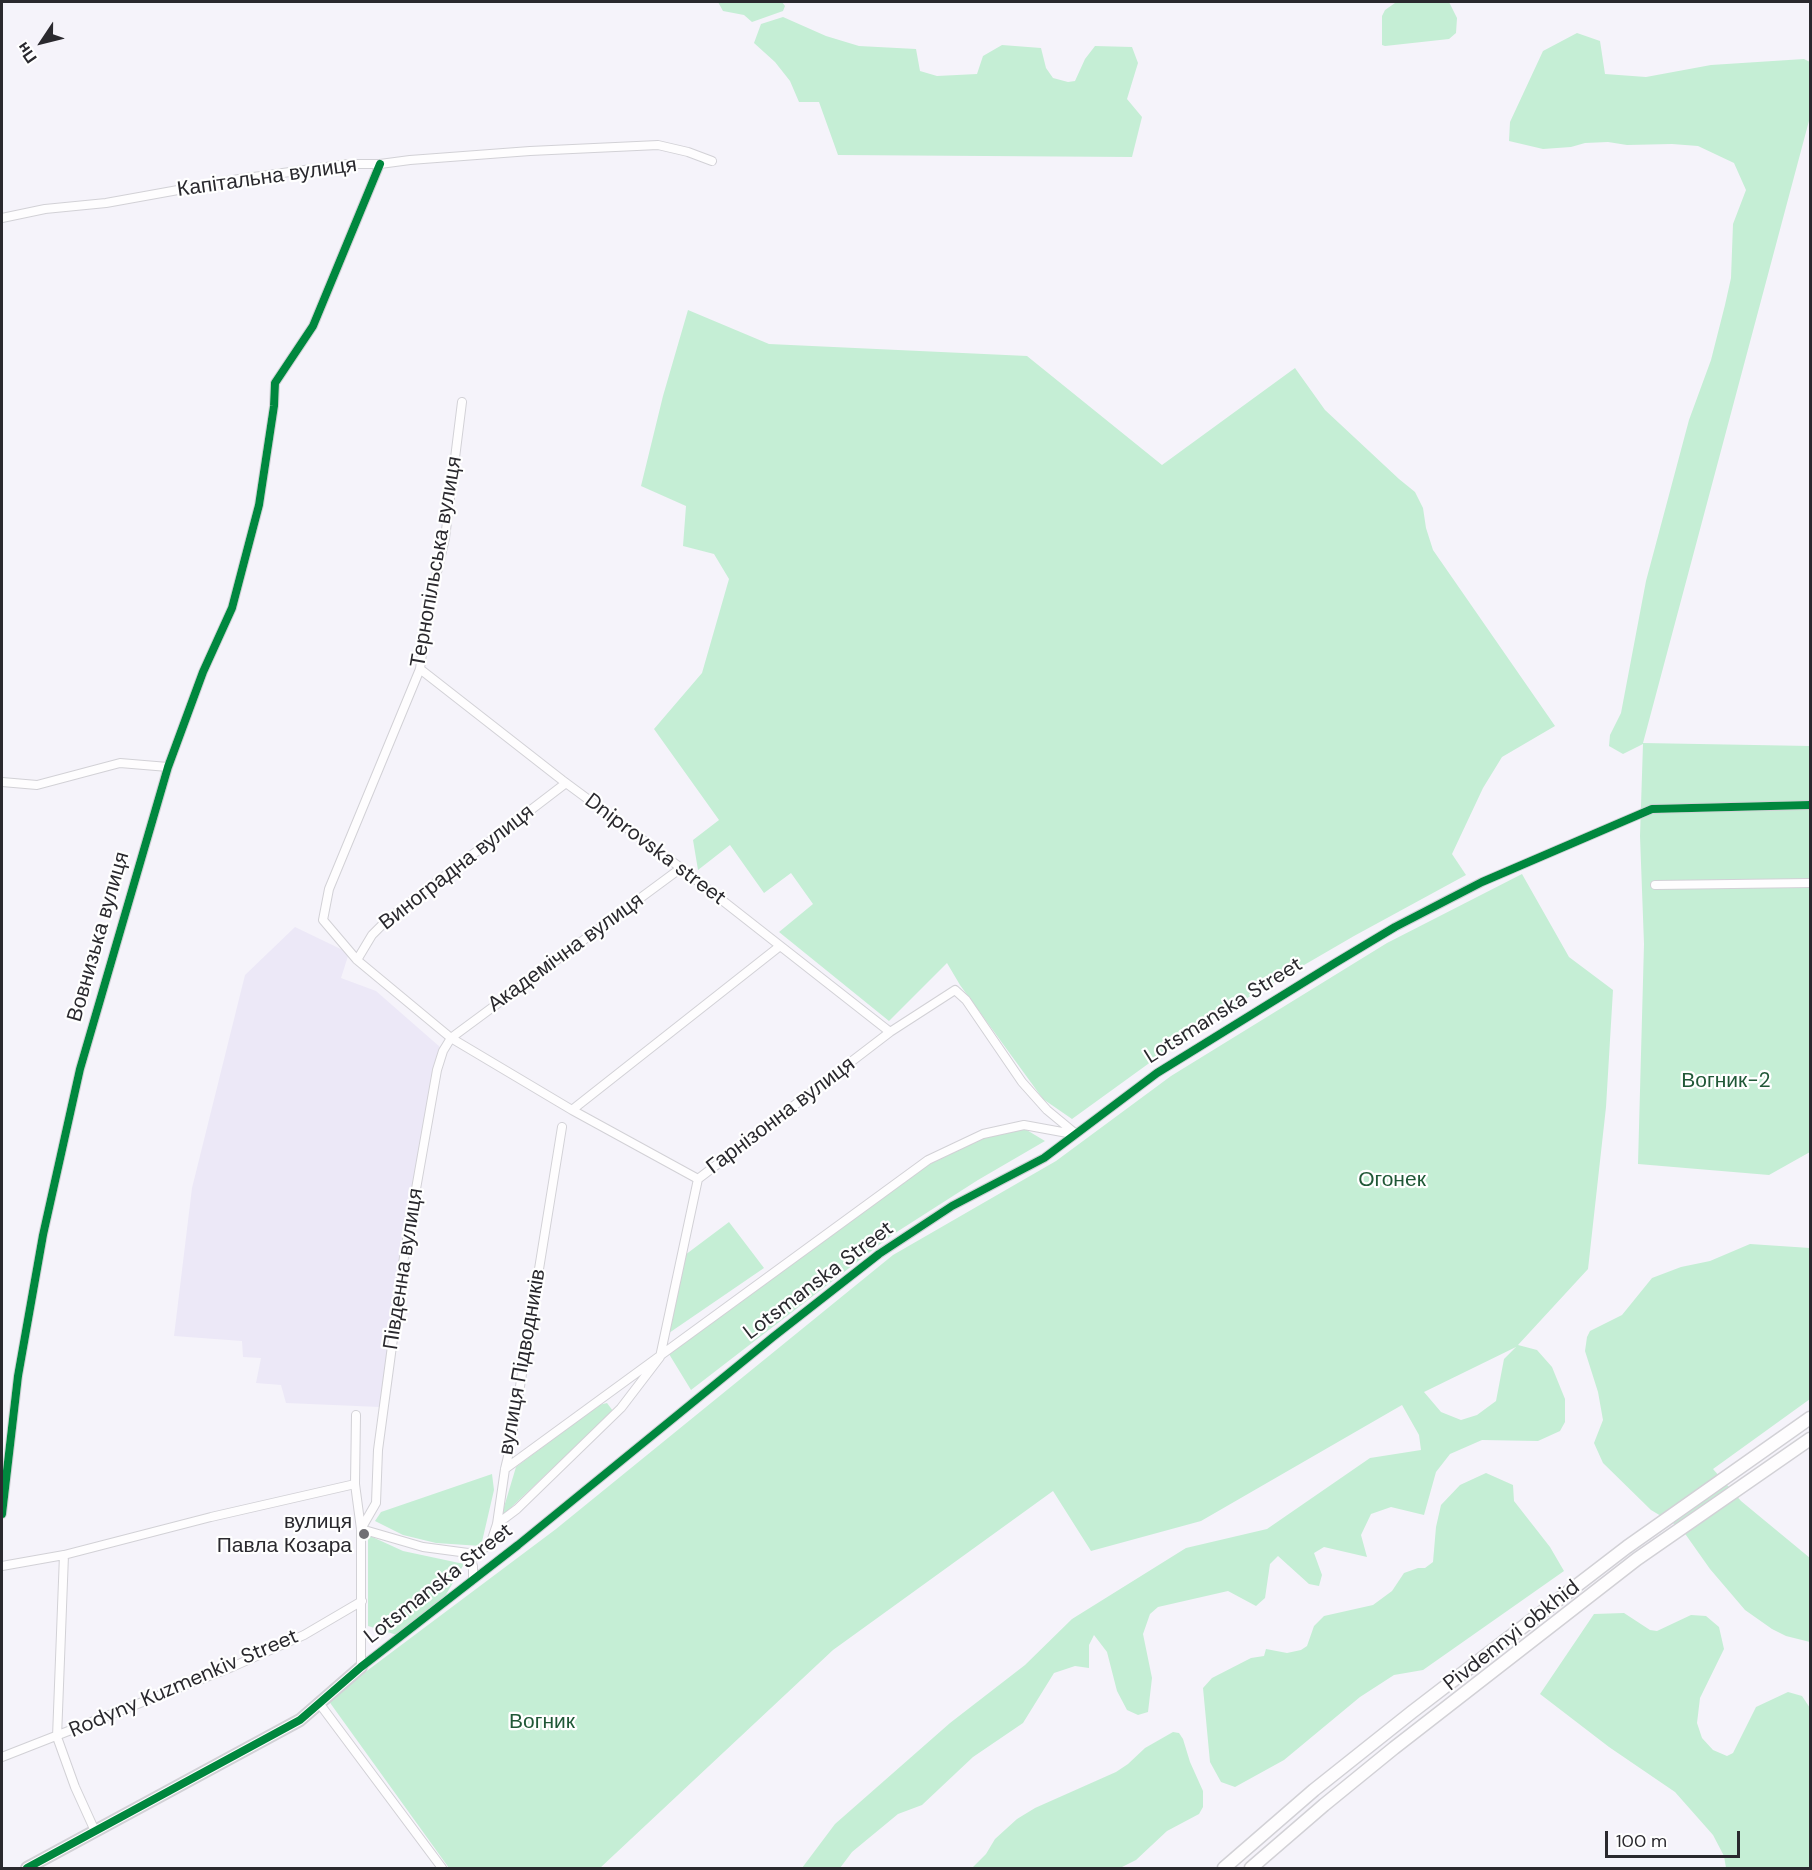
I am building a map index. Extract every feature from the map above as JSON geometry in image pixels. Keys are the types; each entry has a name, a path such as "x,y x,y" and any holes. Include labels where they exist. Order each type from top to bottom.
{"main road":[{"name":"Pivdennyi obkhid","path":"1224,1869 1350,1762 1627,1546 1810,1418"},
{"name":"Pivdennyi obkhid","path":"1251,1869 1394,1748 1637,1559 1810,1439"}],"street":[{"name":"Капітальна вулиця","path":"2,218 106,203 239,179 348,164 380,164 530,151 658,145 688,152 712,161"},
{"name":"Вовнизька вулиця","path":"2,1514 18,1376 43,1235 77,1080 168,767 204,672 232,608 259,505 274,406 274,383 313,326 380,164"},
{"name":"Тернопільська вулиця","path":"357,960 323,920 329,889 420,669 427,615 445,538 462,402"},
{"name":"Dniprovska street","path":"420,669 566,783 681,868 890,1032"},
{"path":"2,782 37,785 120,763 168,767"},
{"name":"Виноградна вулиця","path":"357,960 372,935 387,921 566,783"},
{"name":"Lotsmanska Street","path":"27,1869 46,1865 95,1830 300,1720 361,1667 879,1254 952,1206 1044,1158 1157,1073 1395,927 1482,882 1652,809 1810,805"},
{"name":"Академічна вулиця","path":"451,1038 681,868"},
{"path":"1655,885 1810,883"},
{"path":"572,1110 780,946"},
{"path":"357,960 451,1038 572,1110 698,1179"},
{"name":"Гарнізонна вулиця","path":"660,1357 698,1179 890,1032 955,990 966,1000 1022,1082 1047,1110 1076,1134"},
{"name":"Південна вулиця","path":"361,1529 376,1503 378,1450 404,1257 437,1070 443,1050 451,1038"},
{"path":"505,1469 928,1160 983,1134 1024,1125 1076,1134"},
{"name":"вулиця Підводників","path":"468,1553 486,1547 492,1539 497,1524 562,1127"},
{"path":"497,1524 518,1509 621,1408 660,1357"},
{"path":"356,1415 355,1484 361,1529 361,1667"},
{"path":"2,1566 64,1555 211,1517 355,1484"},
{"path":"361,1529 423,1547 468,1553 473,1566 473,1580"},
{"path":"64,1555 57,1737 75,1787 95,1830"},
{"name":"Rodyny Kuzmenkiv Street","path":"2,1757 232,1667 304,1635 362,1601"},
{"path":"319,1703 442,1869"}],"shaded area":[{"path":"295,927 349,953 341,978 376,991 440,1047 380,1407 286,1403 281,1385 256,1383 261,1358 243,1357 242,1341 174,1336 192,1188 245,975"}],"green space":[{"path":"718,2 782,2 785,6 783,11 752,22 744,15 723,11"},
{"path":"1449,2 1457,18 1456,33 1449,39 1382,45 1382,16 1385,10 1395,3"},
{"path":"783,17 826,36 859,46 916,49 920,71 937,76 977,74 983,56 1002,45 1041,48 1046,68 1053,78 1068,82 1075,81 1085,59 1095,46 1132,47 1138,63 1127,99 1142,117 1132,157 838,155 819,102 799,102 790,81 775,62 754,43 761,24"},
{"name":"Вогник-2","path":"1577,33 1600,41 1605,74 1646,77 1711,65 1804,59 1810,62 1810,117 1643,743 1810,746 1810,1152 1769,1175 1638,1164 1644,944 1640,836 1643,744 1623,754 1609,746 1610,735 1621,713 1646,581 1689,420 1711,360 1725,305 1731,278 1733,224 1746,190 1734,163 1698,146 1627,145 1608,142 1543,149 1509,141 1510,122 1543,51"},
{"path":"688,310 769,344 1027,356 1162,465 1295,368 1325,410 1415,492 1423,508 1433,550 1555,726 1502,757 1483,788 1452,854 1466,875 1354,936 1206,1022 1072,1119 1043,1099 960,985 947,963 889,1021 779,932 813,904 791,873 764,893 730,845 698,870 693,840 719,820 654,729 702,673 729,579 714,554 683,546 686,506 641,486 663,396"},
{"path":"1522,874 1569,957 1613,990 1606,1107 1588,1269 1518,1345 1537,1350 1552,1367 1565,1399 1565,1422 1560,1431 1538,1441 1482,1440 1450,1454 1436,1472 1424,1515 1391,1507 1371,1514 1361,1535 1367,1557 1324,1547 1314,1553 1322,1575 1319,1586 1309,1584 1278,1556 1270,1564 1265,1598 1256,1606 1228,1591 1158,1607 1150,1614 1143,1634 1152,1678 1148,1712 1138,1715 1127,1710 1117,1691 1107,1652 1094,1635 1089,1645 1089,1668 1075,1666 1054,1673 1023,1723 973,1757 922,1805 898,1814 852,1852 840,1868 802,1868 835,1824 950,1723 1025,1665 1072,1619 1186,1548 1267,1529 1370,1458 1421,1450 1419,1435 1402,1405 1201,1521 1091,1551 1053,1491 833,1650 600,1868 449,1868 328,1700 556,1529 893,1255 1056,1161 1171,1076 1387,943","holes":["1516,1347 1504,1359 1496,1401 1477,1415 1461,1420 1441,1412 1424,1392"]},
{"path":"1025,1129 1045,1141 978,1180 892,1235 691,1390 669,1354 778,1270 928,1165 984,1138"},
{"path":"729,1222 764,1268 669,1333 685,1255"},
{"path":"1750,1244 1810,1248 1810,1399 1713,1469 1741,1501 1810,1558 1810,1642 1786,1636 1745,1610 1710,1569 1681,1528 1651,1510 1603,1463 1594,1443 1603,1420 1598,1392 1585,1351 1590,1331 1622,1315 1652,1278 1681,1267 1710,1261"},
{"path":"607,1403 613,1411 501,1517 516,1467 599,1405"},
{"path":"1486,1473 1513,1485 1514,1501 1550,1547 1564,1571 1423,1670 1394,1675 1360,1697 1284,1760 1235,1787 1221,1782 1210,1762 1203,1688 1212,1678 1251,1658 1264,1656 1266,1649 1287,1653 1301,1650 1307,1646 1314,1626 1324,1616 1373,1605 1392,1591 1404,1573 1425,1568 1433,1562 1436,1527 1441,1505 1460,1485"},
{"path":"492,1474 494,1490 481,1546 436,1543 403,1535 375,1521 381,1512"},
{"path":"368,1535 403,1551 464,1564 444,1598 397,1635 368,1626"},
{"path":"1624,1613 1650,1630 1657,1631 1691,1615 1706,1616 1719,1627 1724,1649 1700,1698 1697,1723 1702,1738 1713,1750 1727,1756 1733,1753 1756,1707 1788,1692 1802,1696 1810,1708 1810,1868 1726,1868 1724,1856 1713,1835 1675,1792 1609,1747 1540,1694 1594,1614"},
{"path":"1173,1732 1179,1733 1183,1739 1203,1791 1203,1807 1199,1814 1167,1831 1136,1860 1120,1868 972,1868 986,1854 995,1839 1017,1819 1035,1808 1116,1772 1145,1748"}],"cycle path":[{"path":"2,1514 18,1376 43,1235 80,1069 168,767 203,672 232,608 259,505 274,406 275,383 313,326 380,164"},
{"path":"27,1868 300,1720 361,1667 518,1545 773,1337 879,1254 952,1206 1044,1158 1157,1073 1395,927 1482,882 1652,809 1810,805"}],"place":[{"name":"вулиця Павла Козара","path":"364,1534"}],"park label":[{"name":"Огонек","path":"1392,1180"},
{"name":"Вогник","path":"542,1722"}]}
